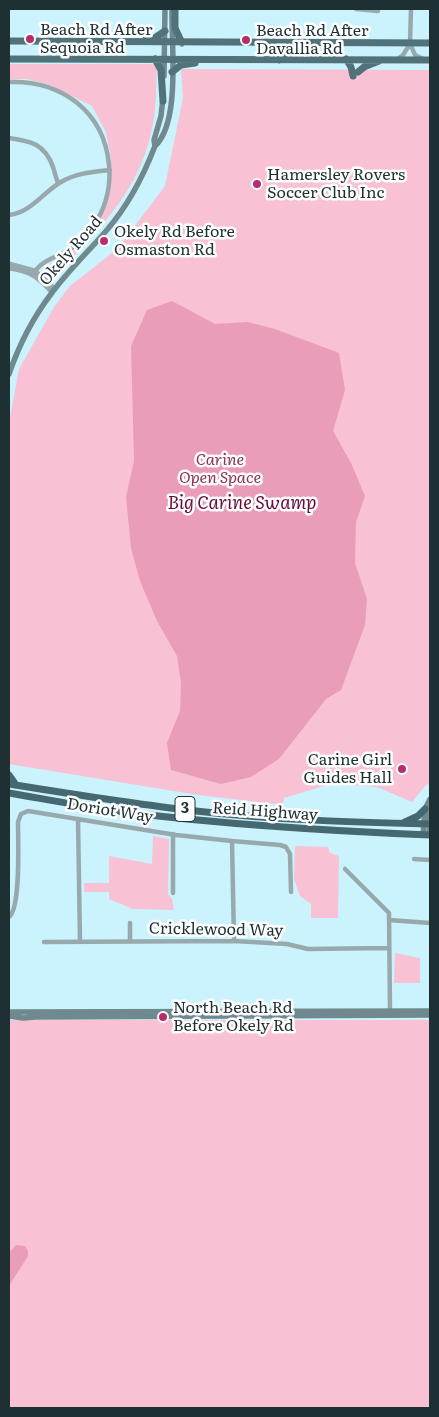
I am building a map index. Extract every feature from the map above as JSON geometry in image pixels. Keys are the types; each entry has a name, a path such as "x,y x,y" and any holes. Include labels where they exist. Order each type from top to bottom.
{"highway":[{"path":"9,775 13,785"},
{"name":"Reid Highway","path":"13,785 93,798 196,811 311,820 428,824"},
{"name":"Reid Highway","path":"9,793 116,811 204,821 428,835"},
{"path":"403,824 418,816 428,804"}],"main road":[{"path":"165,9 165,31 168,43"},
{"path":"168,59 168,43 173,9"},
{"path":"173,9 175,28 182,43"},
{"path":"121,42 133,38 153,39 165,31"},
{"path":"9,41 430,43"},
{"path":"268,43 281,46 284,50 285,55 279,60"},
{"path":"291,43 294,54 302,60"},
{"path":"9,58 430,60"},
{"path":"155,59 161,70 163,101"},
{"name":"Okely Road","path":"9,374 29,327 54,290 106,231 125,206 140,181 170,115 172,72 168,59"},
{"name":"Okely Road","path":"155,146 154,140 163,101 168,59"},
{"path":"172,72 186,64 233,59"},
{"path":"346,59 356,74 364,67 382,60"},
{"path":"428,804 428,835"},
{"path":"9,1016 23,1018 390,1013 430,1010"},
{"path":"9,1012 390,1013 430,1015"}],"street":[{"path":"356,9 378,11"},
{"path":"411,9 410,43 415,55 430,60"},
{"path":"395,60 403,55 410,43"},
{"path":"9,82 26,82 45,86 65,94 76,101 87,111 102,132 106,143 110,170 110,182 103,209 90,230 72,248 42,264 34,272"},
{"path":"9,139 28,140 45,151 53,165 58,183"},
{"path":"9,215 26,210 58,183 76,174 110,170"},
{"path":"9,264 34,272 54,290"},
{"path":"9,268 34,272"},
{"name":"Doriot Way","path":"9,916 13,914 17,899 18,822 21,814 28,811 173,834 280,845 286,848 290,854 291,892"},
{"path":"78,818 80,942"},
{"path":"173,834 174,894"},
{"path":"232,841 234,941"},
{"path":"414,859 430,860"},
{"path":"346,869 389,913 390,1013"},
{"path":"388,920 430,923"},
{"path":"130,923 130,941"},
{"name":"Cricklewood Way","path":"44,942 234,941 287,944 308,949 388,948"}],"green space":[{"path":"9,64 157,64 154,117 140,166 118,205 56,277 44,271 79,247 93,231 108,199 111,159 106,132 92,106 50,85 27,79 9,79"},
{"name":"Carine Open Space","path":"181,69 430,70 430,784 426,785 412,802 377,787 331,784 284,798 283,804 275,804 198,795 9,764 9,423 19,369 54,307 69,287 118,248 165,186 183,98"},
{"path":"153,836 169,839 168,894 172,899 174,910 133,909 109,899 109,892 84,892 84,883 109,883 109,856 152,864"},
{"path":"295,846 328,847 330,853 339,856 338,918 311,918 311,904 300,896 294,879"},
{"path":"395,953 420,958 420,983 394,983"},
{"path":"9,1020 430,1020 430,1408 9,1408"}],"water":[{"name":"Big Carine Swamp","path":"172,301 215,324 248,322 275,329 339,353 345,390 333,431 351,463 365,496 356,522 355,563 367,599 365,625 341,690 326,699 279,759 251,777 221,784 171,770 167,743 180,711 181,683 177,656 157,621 140,581 131,548 126,497 134,461 131,346 147,310"},
{"path":"16,1245 25,1246 28,1256 9,1286 9,1253"}],"place":[{"name":"Beach Rd After Sequoia Rd","path":"30,39"},
{"name":"Beach Rd After Davallia Rd","path":"246,40"},
{"name":"Hamersley Rovers Soccer Club Inc","path":"257,184"},
{"name":"Okely Rd Before Osmaston Rd","path":"104,241"},
{"name":"Carine Girl Guides Hall","path":"402,769"},
{"name":"North Beach Rd Before Okely Rd","path":"163,1017"}]}
